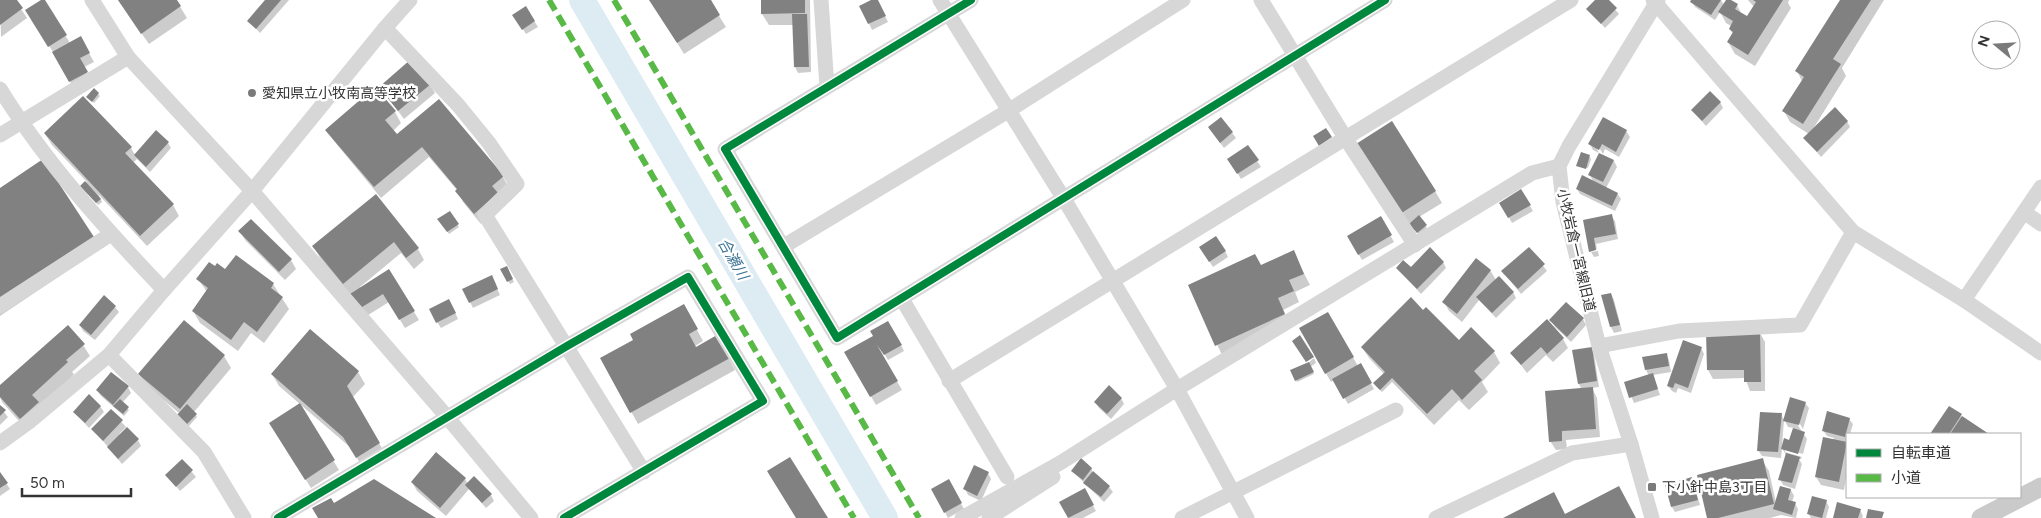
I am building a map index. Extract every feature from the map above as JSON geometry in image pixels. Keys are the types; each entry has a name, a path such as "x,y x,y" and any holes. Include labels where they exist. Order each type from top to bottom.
{"main road":[{"path":"2021,498 2041,487"},
{"path":"1982,518 2020,498"}],"street":[{"path":"92,0 128,56 252,191 532,518"},
{"path":"0,443 29,422 109,355 252,191 410,0"},
{"path":"821,0 827,87"},
{"path":"940,0 1008,112 1064,199 1177,389 1247,518"},
{"path":"971,0 725,150 784,246 837,338 1385,0"},
{"path":"784,246 1008,112 1183,0"},
{"path":"1261,0 1346,139 1415,245"},
{"path":"949,381 1571,0"},
{"path":"962,518 1060,463 1177,389 1532,173 1559,166 1569,146 1656,1 1852,232 1964,300 2041,352"},
{"path":"385,28 458,105 489,143 517,184 485,215 644,472"},
{"path":"0,135 128,56"},
{"path":"0,90 20,122 111,234 164,290"},
{"name":"小牧岩倉一宮線旧道","path":"1559,166 1563,202 1599,346 1631,444 1652,518"},
{"path":"1964,300 2041,187"},
{"path":"2024,212 2041,224"},
{"path":"1599,346 1679,331 1800,325 1852,232"},
{"path":"0,306 111,234"},
{"path":"278,518 567,346 688,277 763,401 564,518"},
{"path":"902,299 1007,477"},
{"path":"109,355 204,452 244,518"},
{"path":"1182,518 1396,410"},
{"path":"1436,518 1572,454 1631,444"},
{"path":"989,518 1058,474 1060,463"}],"building":[{"path":"0,0 17,0 23,8 0,25"},
{"path":"41,0 45,0 67,35 48,47 25,10"},
{"path":"118,0 177,0 181,6 141,34"},
{"path":"265,0 281,0 256,29 247,21"},
{"path":"649,0 711,0 720,15 677,43"},
{"path":"761,0 805,0 805,13 761,14"},
{"path":"871,0 878,0 886,16 868,24 859,6"},
{"path":"1595,0 1609,0 1617,8 1601,24 1586,9"},
{"path":"1691,0 1721,0 1711,15 1690,2"},
{"path":"1726,0 1731,0 1738,4 1735,9 1747,16 1756,2 1753,0 1783,0 1748,55 1727,42 1733,32 1729,29 1733,21 1718,12"},
{"path":"1840,0 1871,0 1833,59 1841,64 1803,124 1782,111 1804,77 1795,71"},
{"path":"526,6 535,21 522,30 512,15"},
{"path":"792,14 807,14 809,67 794,67"},
{"path":"81,36 90,53 80,58 88,72 69,82 52,52"},
{"path":"410,60 431,84 398,111 379,87"},
{"path":"375,87 396,111 385,120 397,134 439,99 504,176 492,186 498,193 474,214 455,191 457,189 422,147 374,187 325,130"},
{"path":"94,88 99,93 92,102 86,97"},
{"path":"1710,91 1721,102 1702,121 1691,110"},
{"path":"83,96 132,147 125,153 174,204 140,236 44,133"},
{"path":"1835,107 1848,121 1817,152 1803,138"},
{"path":"1221,117 1233,132 1220,143 1208,127"},
{"path":"1603,117 1627,130 1616,152 1602,144 1599,150 1588,144"},
{"path":"1392,121 1436,191 1400,214 1356,144"},
{"path":"1326,128 1332,137 1319,146 1313,136"},
{"path":"156,130 169,142 146,167 134,155"},
{"path":"1248,145 1259,160 1237,174 1227,159"},
{"path":"1581,152 1590,155 1586,169 1576,166"},
{"path":"1599,153 1614,160 1603,182 1588,175"},
{"path":"43,159 94,237 0,301 0,188"},
{"path":"1582,175 1618,193 1612,206 1576,189"},
{"path":"85,181 101,199 96,203 80,186"},
{"path":"1521,189 1531,205 1508,218 1499,203"},
{"path":"376,194 419,248 406,258 394,242 343,284 312,246"},
{"path":"450,211 459,224 447,232 437,219"},
{"path":"1612,214 1616,234 1594,238 1596,250 1589,252 1583,220"},
{"path":"1419,215 1427,225 1417,233 1409,224"},
{"path":"1381,216 1392,235 1358,255 1347,236"},
{"path":"251,219 292,259 279,272 238,231"},
{"path":"1216,236 1226,251 1209,262 1199,247"},
{"path":"1430,247 1444,262 1417,289 1396,268 1403,260 1411,267"},
{"path":"1529,247 1545,264 1518,289 1501,271"},
{"path":"1294,250 1304,274 1289,280 1294,291 1278,298 1285,314 1215,346 1188,285 1255,254 1261,265"},
{"path":"236,255 274,283 271,288 283,297 257,332 244,322 231,340 192,311 208,288 196,279 209,262 215,266 217,263 225,269"},
{"path":"1476,258 1491,270 1457,314 1442,302"},
{"path":"507,266 513,279 507,282 500,269"},
{"path":"389,269 415,311 399,320 383,294 359,309 350,294"},
{"path":"492,275 498,289 469,303 462,289"},
{"path":"1499,276 1514,292 1492,313 1476,297"},
{"path":"1611,293 1620,325 1610,327 1601,295"},
{"path":"104,295 116,306 91,335 79,325"},
{"path":"1411,297 1423,310 1426,307 1459,340 1471,327 1495,351 1474,371 1482,380 1462,400 1452,389 1427,414 1392,378 1380,390 1373,383 1385,372 1361,347"},
{"path":"449,299 456,313 436,323 429,309"},
{"path":"1566,302 1584,318 1567,337 1549,320"},
{"path":"684,304 698,329 689,334 696,347 717,335 730,358 630,413 600,358 633,340 630,334"},
{"path":"1328,312 1354,357 1325,374 1299,328"},
{"path":"1547,319 1564,338 1547,354 1541,347 1521,365 1510,353"},
{"path":"184,320 225,355 180,409 138,374"},
{"path":"888,321 902,345 884,355 877,345 898,381 870,397 844,352 873,336 870,331"},
{"path":"68,325 85,344 66,360 68,362 32,395 39,402 20,419 0,397 0,385"},
{"path":"310,329 359,371 347,386 380,443 356,458 343,437 271,374"},
{"path":"1706,332 1760,332 1761,382 1744,382 1744,370 1707,370"},
{"path":"1300,335 1314,357 1306,362 1292,341"},
{"path":"1683,340 1702,347 1688,388 1675,383 1673,388 1667,386"},
{"path":"1592,347 1597,381 1578,384 1572,350"},
{"path":"1667,353 1669,366 1645,370 1642,357"},
{"path":"1309,362 1314,372 1295,381 1290,370"},
{"path":"1361,363 1372,383 1343,399 1332,379"},
{"path":"111,372 129,386 113,405 96,390"},
{"path":"1653,373 1658,389 1629,398 1624,382"},
{"path":"1109,385 1122,398 1107,414 1094,402"},
{"path":"1593,387 1596,429 1562,431 1562,441 1549,442 1545,391"},
{"path":"89,394 101,406 85,423 73,412"},
{"path":"1790,397 1806,402 1799,425 1783,421"},
{"path":"120,399 129,407 123,414 113,406"},
{"path":"300,403 335,460 305,480 269,423"},
{"path":"187,404 197,414 186,425 176,416"},
{"path":"0,405 6,410 0,416"},
{"path":"1949,406 1962,414 1950,433 1931,433"},
{"path":"111,409 123,420 103,441 91,429"},
{"path":"1827,411 1850,418 1845,437 1822,431"},
{"path":"1760,412 1782,413 1778,452 1757,451"},
{"path":"1962,416 1988,433 1951,433"},
{"path":"127,427 139,439 118,459 107,447"},
{"path":"1793,428 1805,432 1798,454 1781,449 1784,438 1789,440"},
{"path":"1823,437 1846,442 1839,482 1815,477"},
{"path":"436,452 466,478 440,508 411,482"},
{"path":"1786,453 1800,457 1792,483 1778,480"},
{"path":"790,457 828,518 796,518 767,471"},
{"path":"1081,458 1092,468 1083,480 1071,471"},
{"path":"1763,458 1774,504 1718,518 1707,518 1697,475"},
{"path":"182,459 193,470 176,487 165,475"},
{"path":"974,465 989,472 977,496 963,489"},
{"path":"1093,471 1110,486 1101,497 1083,483"},
{"path":"0,472 8,483 0,488"},
{"path":"474,476 492,494 482,503 465,485"},
{"path":"1692,477 1698,500 1671,507 1665,485"},
{"path":"374,479 436,518 318,518 312,508 331,498 334,503"},
{"path":"949,479 962,503 944,513 931,489"},
{"path":"1619,486 1636,518 1503,518 1554,492 1565,514"},
{"path":"1780,486 1791,489 1788,500 1796,502 1792,515 1773,509"},
{"path":"1085,488 1094,505 1068,518 1059,502"},
{"path":"1812,496 1827,500 1822,518 1807,514"},
{"path":"1837,502 1861,509 1858,518 1833,518"},
{"path":"1868,509 1884,512 1882,518 1866,518"}],"waterway":[{"name":"合瀬川","path":"582,0 885,518"}],"marked path":[{"path":"549,0 854,518"},
{"path":"614,0 919,518"}],"cycle path":[{"path":"971,0 725,149 837,338 1385,0"},
{"path":"278,518 567,346 688,277 763,401 564,518"}],"place":[{"name":"愛知県立小牧南高等学校","path":"252,93"},
{"name":"下小針中島3丁目","path":"1652,487"}]}
